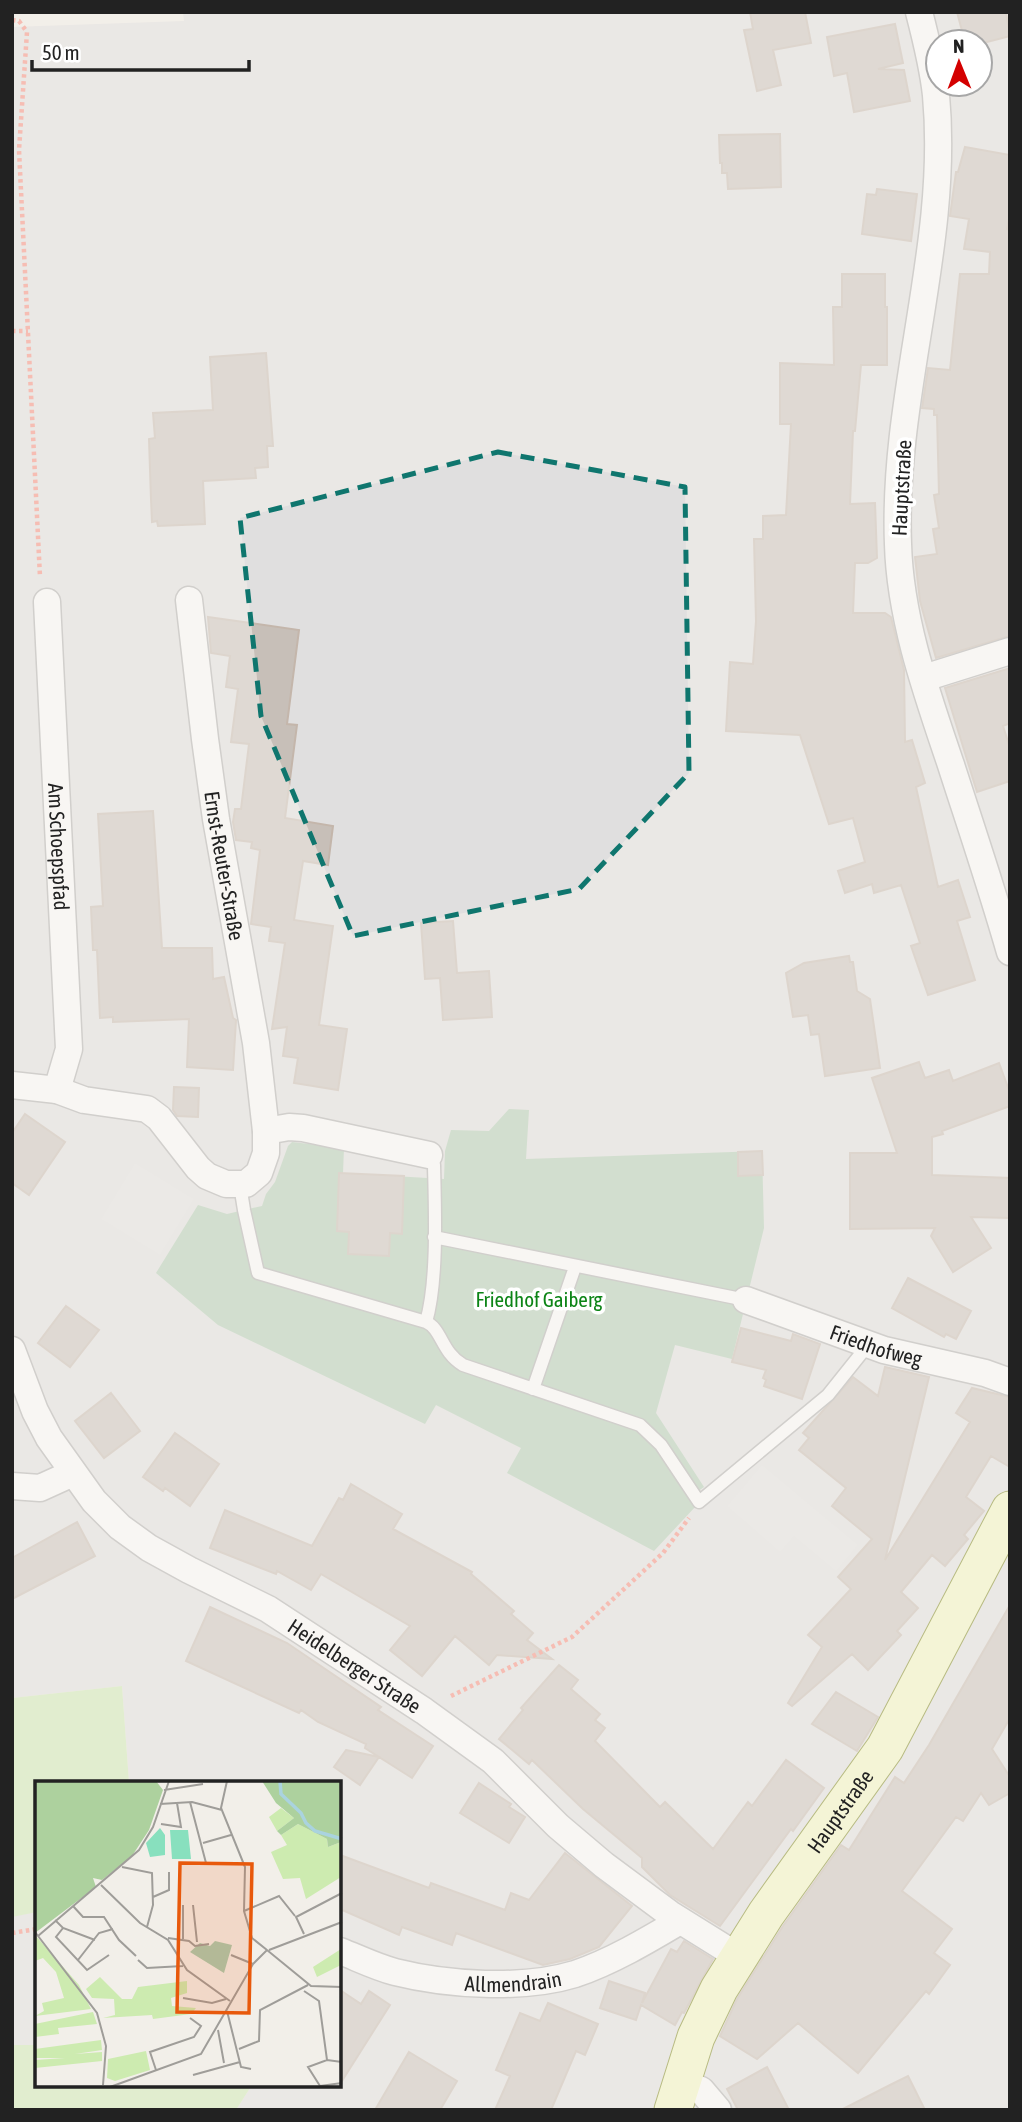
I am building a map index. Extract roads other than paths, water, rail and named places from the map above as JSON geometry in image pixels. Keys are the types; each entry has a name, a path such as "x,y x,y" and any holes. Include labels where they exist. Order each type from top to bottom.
{"main road":[{"name":"Hauptstraße","path":"677,2096 696,2037 719,1989 774,1903 885,1748 1010,1510"}],"street":[{"name":"Hauptstraße","path":"919,12 934,79 937,170 929,249 906,409 897,517 898,559 903,593 924,678 990,881 1010,952"},
{"name":"Ernst-Reuter-Straße","path":"189,600 216,819 256,1042 266,1131 263,1165 254,1179 240,1185"},
{"name":"Am Schoepspfad","path":"47,602 69,1049 57,1090"},
{"path":"924,678 1010,651"},
{"path":"12,1085 57,1090 84,1100 141,1107 153,1112 198,1168 216,1181 240,1185"},
{"path":"266,1131 289,1127 303,1128 429,1155"},
{"name":"Friedhofweg","path":"746,1300 868,1345 985,1373 1010,1382"},
{"name":"Heidelberger Straße","path":"12,1350 42,1425 73,1473 106,1514 134,1538 189,1570 278,1615 431,1716 492,1761 604,1866 680,1921 738,1956"},
{"path":"12,1486 40,1488 73,1473"},
{"name":"Allmendrain","path":"341,1951 408,1975 456,1982 519,1982 561,1978 583,1971 680,1921"},
{"path":"677,2096 701,2090 718,2110"}],"lane":[{"path":"426,1322 432,1290 434,1237 434,1165 429,1155"},
{"path":"240,1185 258,1273 426,1322 435,1328 446,1350 456,1361 483,1373 644,1427 661,1445 699,1502 828,1395 868,1345"},
{"path":"434,1237 746,1300"},
{"path":"533,1389 575,1267"}],"park label":[{"name":"Friedhof Gaiberg","path":"539,1299"}]}
